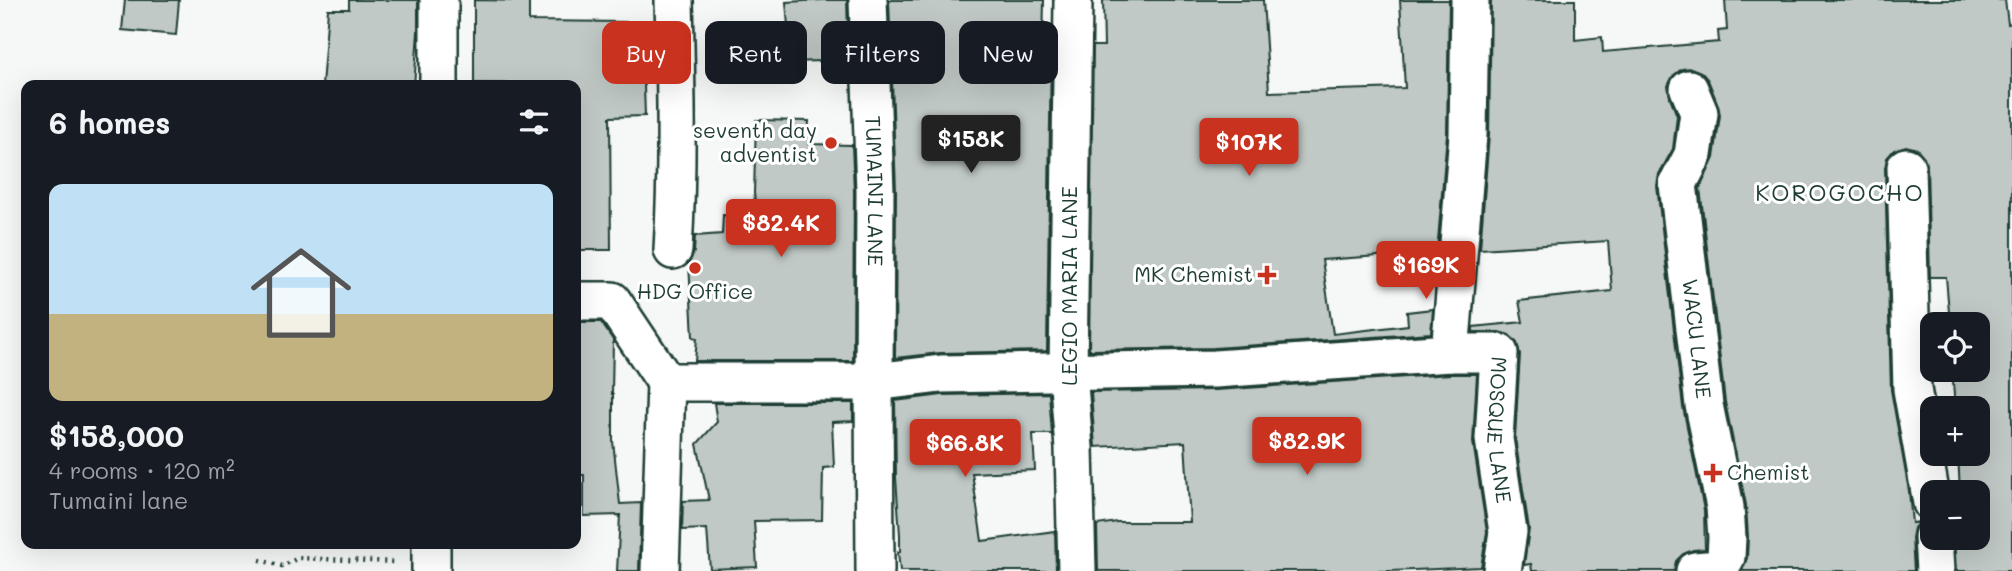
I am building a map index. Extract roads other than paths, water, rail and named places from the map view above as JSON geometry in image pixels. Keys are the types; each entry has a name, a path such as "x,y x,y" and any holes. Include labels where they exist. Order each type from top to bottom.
{"street":[{"path":"439,0 439,80"},
{"path":"673,250 677,114 674,0"},
{"name":"TUMAINI LANE","path":"868,0 875,191 875,571"},
{"name":"LEGIO MARIA LANE","path":"1073,0 1068,372 1074,448 1077,571"},
{"name":"MOSQUE LANE","path":"1470,0 1468,135 1450,353 1499,353 1494,439 1508,532 1502,571"},
{"name":"WACU LANE","path":"1689,89 1699,113 1693,155 1678,184 1704,405 1725,507 1727,538 1726,557 1719,569 1695,571"},
{"path":"1906,167 1912,389 1928,480"},
{"path":"581,300 612,301 666,382 660,571"},
{"path":"666,382 874,383 941,373 1215,369 1450,353"},
{"path":"1934,550 1935,571"}],"place":[{"name":"seventh day adventist","path":"831,143"},
{"name":"HDG Office","path":"695,268"},
{"name":"MK Chemist","path":"1267,275"},
{"name":"Chemist","path":"1713,473"}],"district":[{"name":"KOROGOCHO","path":"1840,193"}]}
